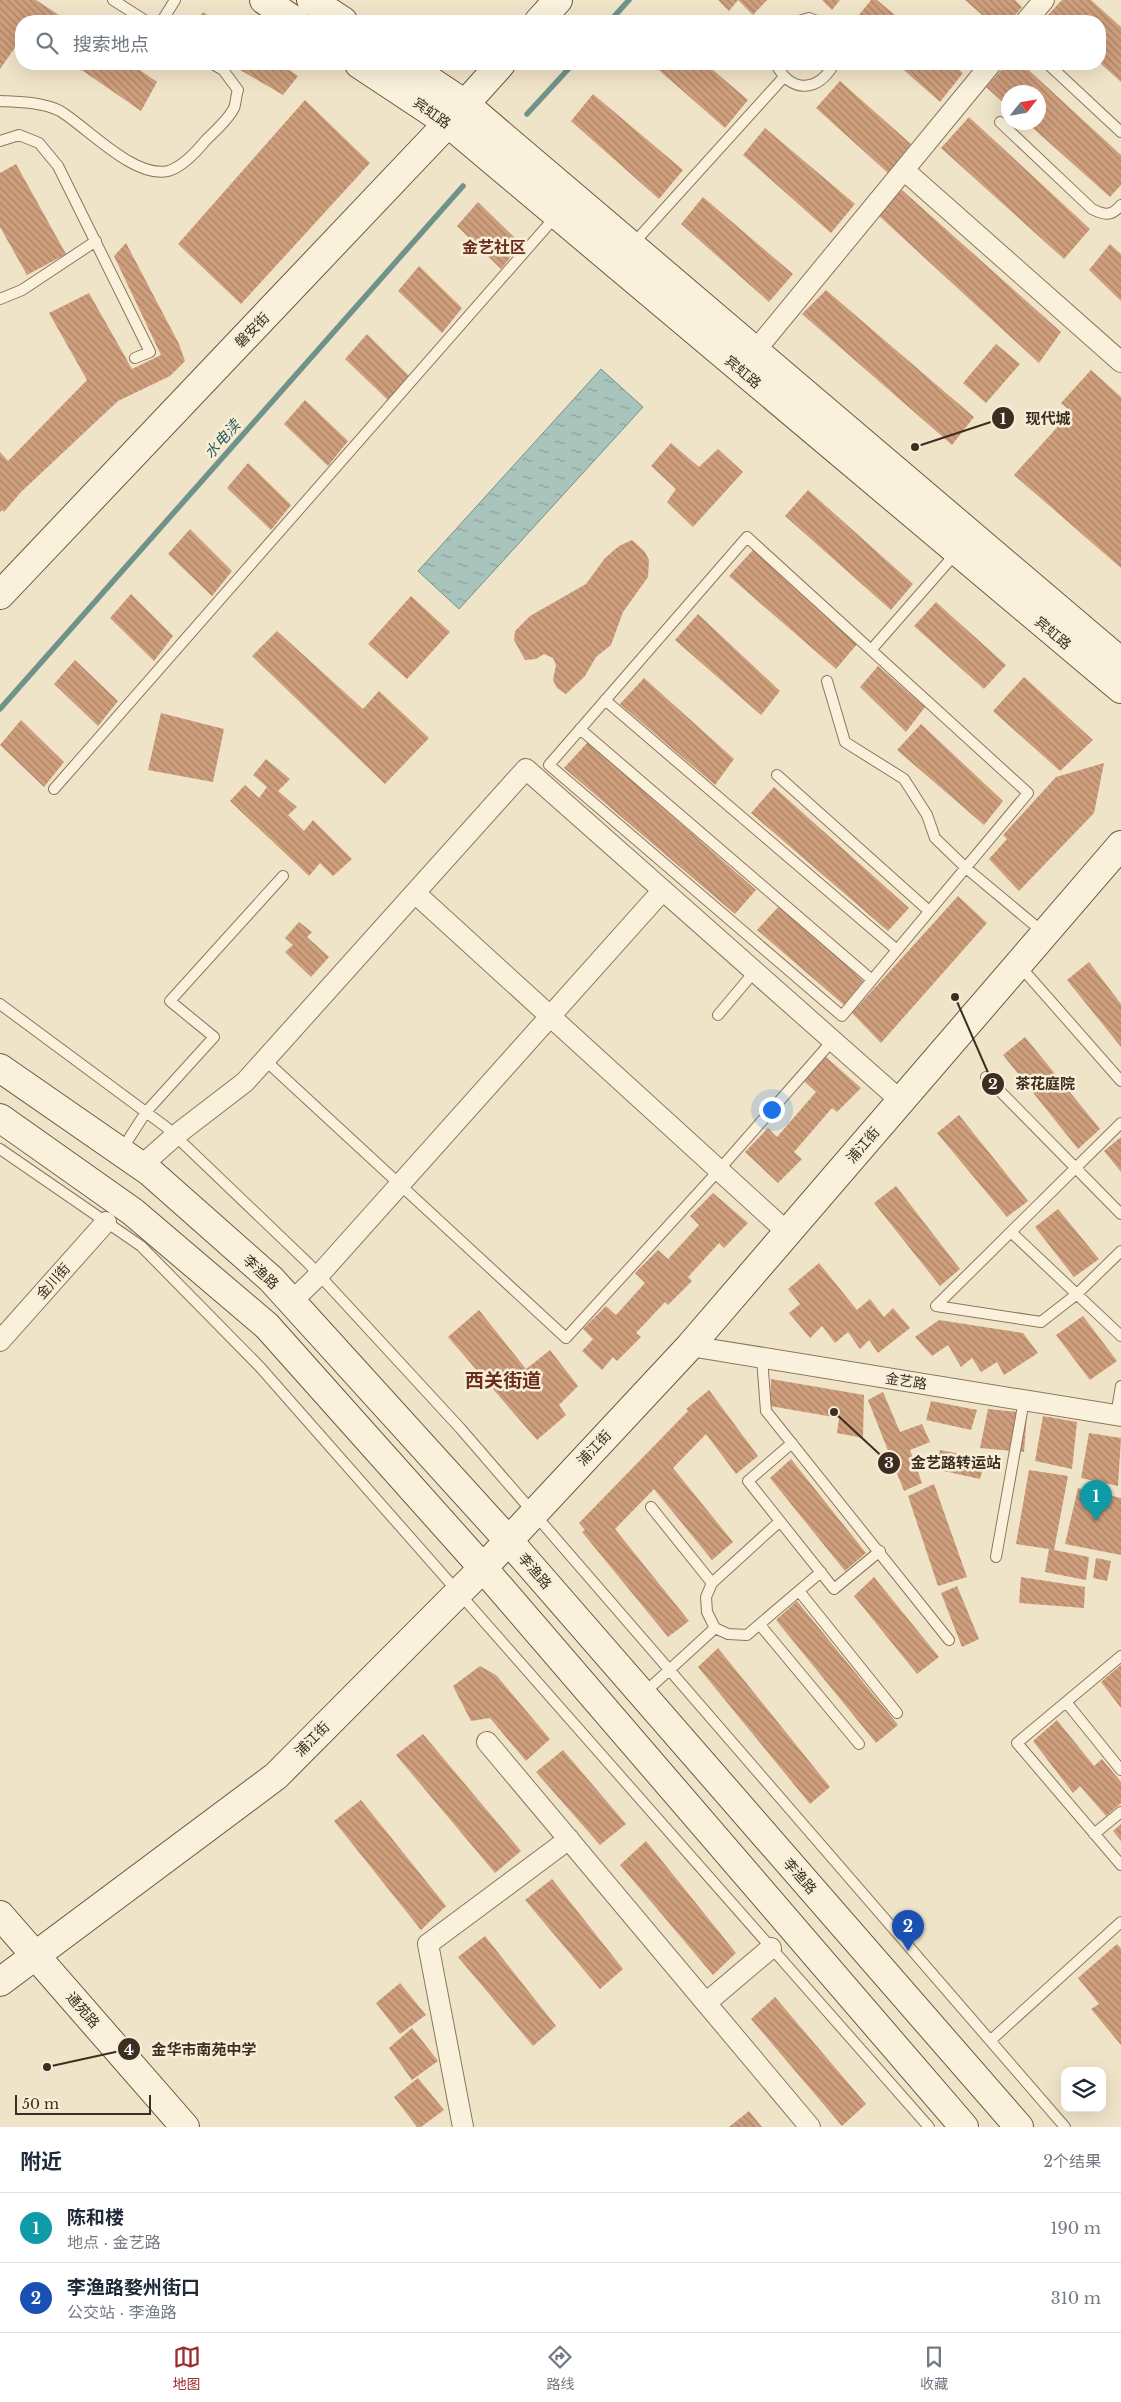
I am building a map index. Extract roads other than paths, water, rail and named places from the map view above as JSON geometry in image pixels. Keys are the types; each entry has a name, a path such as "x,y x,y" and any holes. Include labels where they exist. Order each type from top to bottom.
{"main road":[{"path":"264,0 286,15"},
{"path":"311,0 334,15"},
{"path":"544,15 558,0"},
{"name":"宾虹路","path":"371,70 456,114 632,246 1121,662"},
{"name":"宾虹路","path":"411,70 557,215 1121,690"},
{"name":"磐安街","path":"0,594 496,70"},
{"name":"浦江街","path":"0,1982 276,1776 457,1591 482,1568 690,1346 1121,845"},
{"name":"李渔路","path":"0,1068 131,1159 271,1279 508,1540 1019,2127"},
{"path":"0,1118 133,1212 267,1326 482,1568 964,2127"},
{"name":"通苑路","path":"0,1915 185,2127"}],"street":[{"path":"1030,15 1038,2"},
{"path":"755,351 986,70"},
{"path":"904,170 1121,362"},
{"path":"131,1159 176,1135 245,1082 526,769 901,1101"},
{"path":"291,1302 319,1275 663,890"},
{"path":"415,893 788,1233"},
{"name":"金川街","path":"0,1340 106,1222"},
{"name":"金艺路","path":"690,1346 1118,1415"},
{"path":"487,1742 810,2127"},
{"path":"463,2127 428,1944 569,1840"},
{"path":"706,2003 771,1948"}],"lane":[{"path":"113,0 137,15"},
{"path":"166,15 175,0"},
{"path":"0,101 33,103 58,110 93,133 123,158 146,169 167,171 182,164 204,144 234,108 238,90 223,70"},
{"path":"779,70 783,78 800,86 813,84 825,77 830,70"},
{"path":"1054,70 1121,132"},
{"path":"632,246 783,78"},
{"path":"1000,122 1092,209 1105,215 1115,213 1121,206"},
{"path":"0,141 19,135 39,143 58,166 150,352 136,358"},
{"path":"54,789 557,215"},
{"path":"0,299 22,290 96,241"},
{"path":"747,537 871,650 1028,793 842,1016 549,765 747,537"},
{"path":"871,650 957,552"},
{"path":"827,681 845,742 904,779 927,815 935,838 966,868 1045,934"},
{"path":"605,700 897,950"},
{"path":"580,729 872,980"},
{"path":"777,775 929,911"},
{"path":"131,1159 146,1112 214,1037 170,1001 283,876"},
{"path":"1018,965 1121,1081"},
{"path":"718,1015 755,971"},
{"path":"0,1004 176,1135 319,1275 460,1428 1065,2127"},
{"path":"265,1060 566,1338 719,1170 833,1040"},
{"path":"986,1077 1077,1167 1121,1214"},
{"path":"1121,1124 936,1306 1041,1322 1077,1294 1121,1251"},
{"path":"0,1149 141,1246 260,1367 928,2127"},
{"path":"1011,1232 1121,1336"},
{"path":"762,1358 766,1411 880,1551 949,1640"},
{"path":"1118,1415 1121,1386"},
{"path":"996,1556 1024,1400"},
{"path":"792,1443 748,1481 779,1522 834,1589 880,1551"},
{"path":"651,1507 712,1583"},
{"path":"779,1522 712,1583 706,1597 707,1612 716,1628 728,1634 747,1635 821,1572"},
{"path":"799,1591 897,1713"},
{"path":"760,1625 859,1744"},
{"path":"642,1695 716,1628"},
{"path":"1121,1656 1017,1743 1121,1865"},
{"path":"1066,1702 1121,1770"},
{"path":"1094,1834 1121,1812"},
{"path":"991,2040 1121,1922"}],"water":[{"path":"601,369 643,407 459,609 418,571"}],"waterway":[{"name":"水电渎","path":"615,15 629,0"},
{"name":"水电渎","path":"527,114 567,70"},
{"name":"水电渎","path":"0,709 463,186"}],"place":[{"name":"现代城","path":"915,447"},
{"name":"茶花庭院","path":"955,997"},
{"name":"金艺路转运站","path":"834,1412"},
{"name":"陈和楼","path":"1096,1521"},
{"name":"李渔路婺州街口","path":"908,1951"},
{"name":"金华市南苑中学","path":"47,2067"}],"district":[{"name":"金艺社区","path":"494,247"},
{"name":"西关街道","path":"503,1380"}]}
